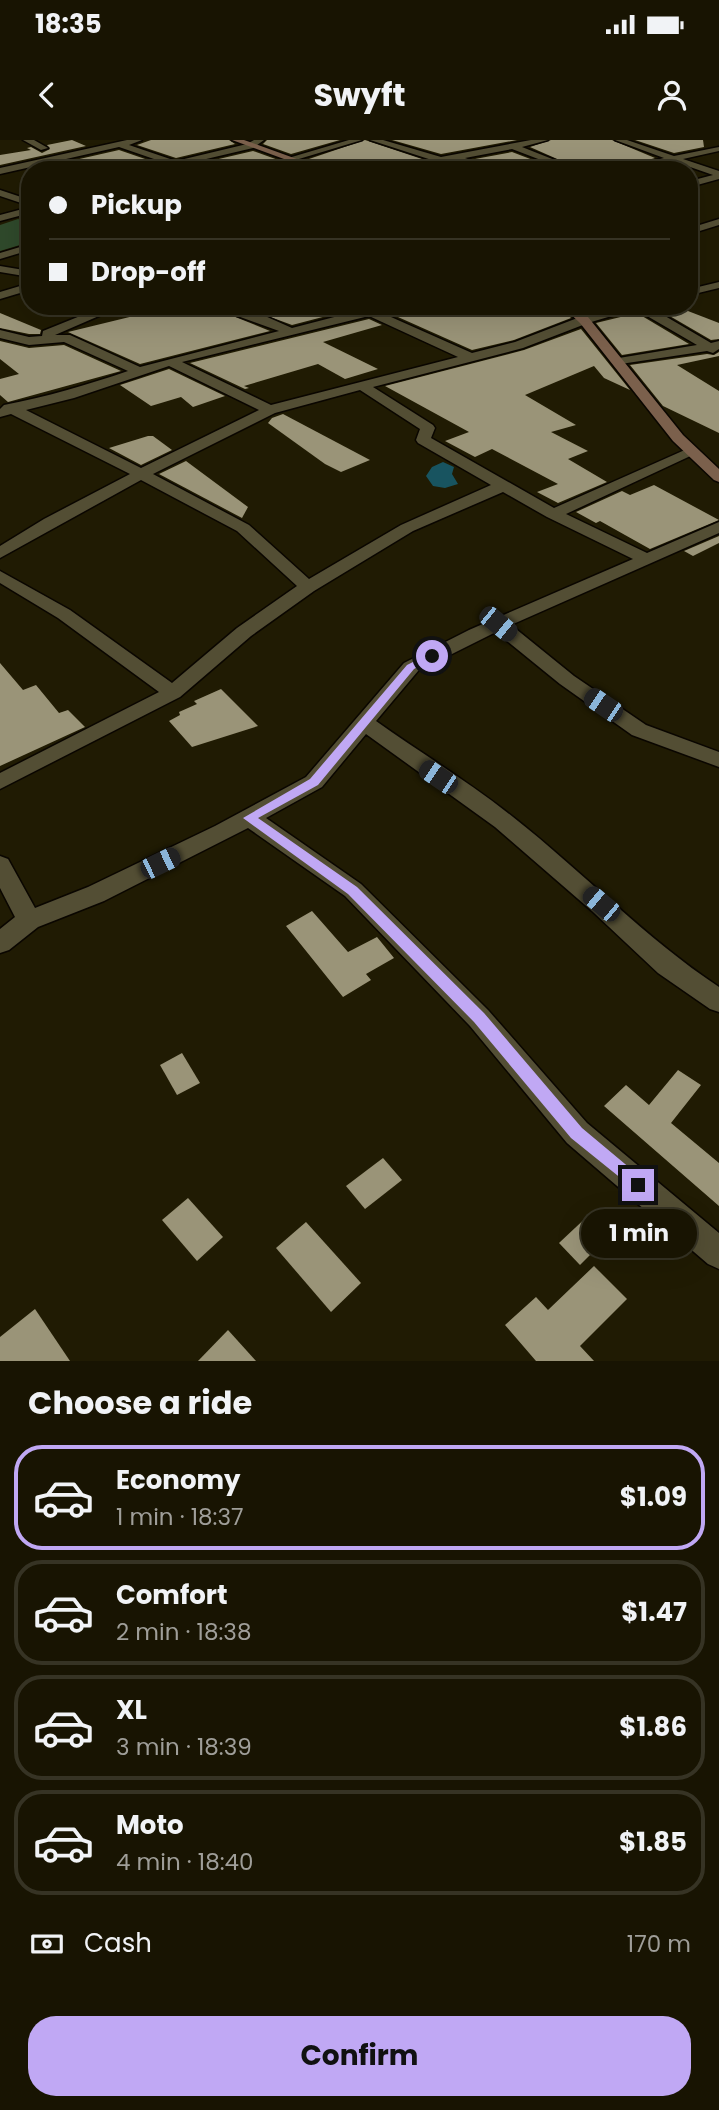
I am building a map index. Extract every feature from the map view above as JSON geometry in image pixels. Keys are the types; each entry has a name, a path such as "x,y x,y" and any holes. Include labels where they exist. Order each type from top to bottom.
{"street":[{"path":"27,140 44,148"},
{"path":"44,161 115,142 138,140"},
{"path":"236,140 296,161"},
{"path":"184,161 250,146 260,140"},
{"path":"289,159 358,140"},
{"path":"374,140 441,160 527,141 544,140"},
{"path":"619,140 677,161"},
{"path":"115,142 169,161"},
{"path":"509,145 552,161"},
{"path":"669,161 719,149"},
{"path":"62,157 69,161"},
{"path":"453,157 466,161"},
{"path":"0,171 21,166"},
{"path":"698,168 719,175"},
{"path":"698,182 719,175"},
{"path":"0,193 21,200"},
{"path":"0,218 21,212"},
{"path":"698,228 719,222"},
{"path":"707,226 719,230"},
{"path":"0,256 21,250"},
{"path":"0,269 21,272"},
{"path":"698,290 719,285"},
{"path":"0,296 21,289"},
{"path":"0,334 29,341 100,315"},
{"path":"247,315 293,333"},
{"path":"3,409 69,395 170,361 364,315"},
{"path":"376,315 469,358"},
{"path":"578,315 619,362 671,431 719,477"},
{"path":"0,553 50,522 270,410 519,345 601,315"},
{"path":"655,315 716,349"},
{"path":"0,347 66,338 139,371"},
{"path":"619,362 716,349"},
{"path":"170,361 270,410"},
{"path":"361,385 428,428 422,440 553,514 649,559"},
{"path":"3,409 58,430 243,528 308,587"},
{"path":"553,514 692,452"},
{"path":"0,782 173,693 244,632 308,587 407,528 505,485"},
{"path":"0,943 29,920 96,894 249,818 314,782 411,667 498,624 719,527"},
{"path":"0,576 64,614 173,693"},
{"path":"498,624 567,680 639,730 719,760"},
{"path":"363,722 503,821 601,904 667,966 719,1001"},
{"path":"249,818 353,890 479,1018 576,1133 719,1253"},
{"path":"0,865 29,920"}],"green space":[{"path":"21,220 21,245 0,251 0,225"}],"water":[{"path":"443,462 454,467 452,474 458,484 445,488 433,486 426,476 432,467"}],"building":[{"path":"72,140 86,146 0,165 0,155 31,150 27,148 31,147 42,153 50,149 47,145"},
{"path":"151,140 229,140 235,144 176,158 137,145"},
{"path":"267,140 340,140 291,154 263,144"},
{"path":"365,140 428,161 308,161 306,160"},
{"path":"392,140 517,140 441,154"},
{"path":"551,140 612,140 655,158 645,161 562,161 530,147"},
{"path":"635,140 703,140 704,147 674,153"},
{"path":"119,150 151,161 71,161"},
{"path":"253,151 281,161 210,161"},
{"path":"512,152 536,161 480,161 475,159"},
{"path":"0,313 41,330 40,334 0,328"},
{"path":"138,315 230,315 270,331 140,364 68,332"},
{"path":"265,315 330,315 292,325"},
{"path":"393,315 568,315 571,318 514,340 472,350"},
{"path":"640,315 689,344 622,355 596,323"},
{"path":"668,315 698,315 719,323 719,339 711,340"},
{"path":"369,319 382,325 323,342 378,369 345,379 318,364 244,386 249,388 245,389 190,363"},
{"path":"581,329 630,390 604,378 594,366 525,395 576,425 551,432 588,451 568,459 607,482 558,503 537,492 558,484 492,449 475,457 445,441 469,432 385,386 524,350"},
{"path":"0,341 29,348 64,345 121,371 8,402 0,395 0,379 19,374 0,359"},
{"path":"719,352 719,356 677,365 719,391 719,433 663,406 630,365 714,355"},
{"path":"169,369 225,396 193,407 181,397 151,406 120,385"},
{"path":"283,414 370,460 341,472 325,464 268,423 272,418"},
{"path":"153,436 172,450 141,465 109,448"},
{"path":"186,461 248,507 242,518 159,474"},
{"path":"654,485 719,520 650,549 600,521 596,523 576,512 622,491 630,495"},
{"path":"719,536 719,543 693,556 684,551"},
{"path":"0,663 23,690 36,685 59,713 68,710 85,727 0,766"},
{"path":"221,689 258,726 192,747 169,721 180,715 179,712 197,704 194,701"},
{"path":"312,911 348,952 377,937 394,958 366,974 371,980 343,997 286,926"},
{"path":"182,1053 200,1083 177,1095 160,1065"},
{"path":"678,1070 701,1085 671,1123 719,1163 719,1206 604,1106 626,1085 649,1105"},
{"path":"383,1158 402,1180 365,1209 346,1186"},
{"path":"188,1198 223,1237 197,1261 162,1220"},
{"path":"592,1212 613,1232 580,1265 559,1243"},
{"path":"306,1222 361,1283 331,1312 276,1248"},
{"path":"594,1266 627,1299 580,1346 594,1361 536,1361 505,1325 536,1297 548,1310"},
{"path":"35,1309 70,1361 0,1361 0,1337"},
{"path":"228,1330 256,1361 198,1361"}],"route":[{"path":"432,656 411,667 314,782 249,818 353,890 479,1018 576,1133 638,1185"}]}
